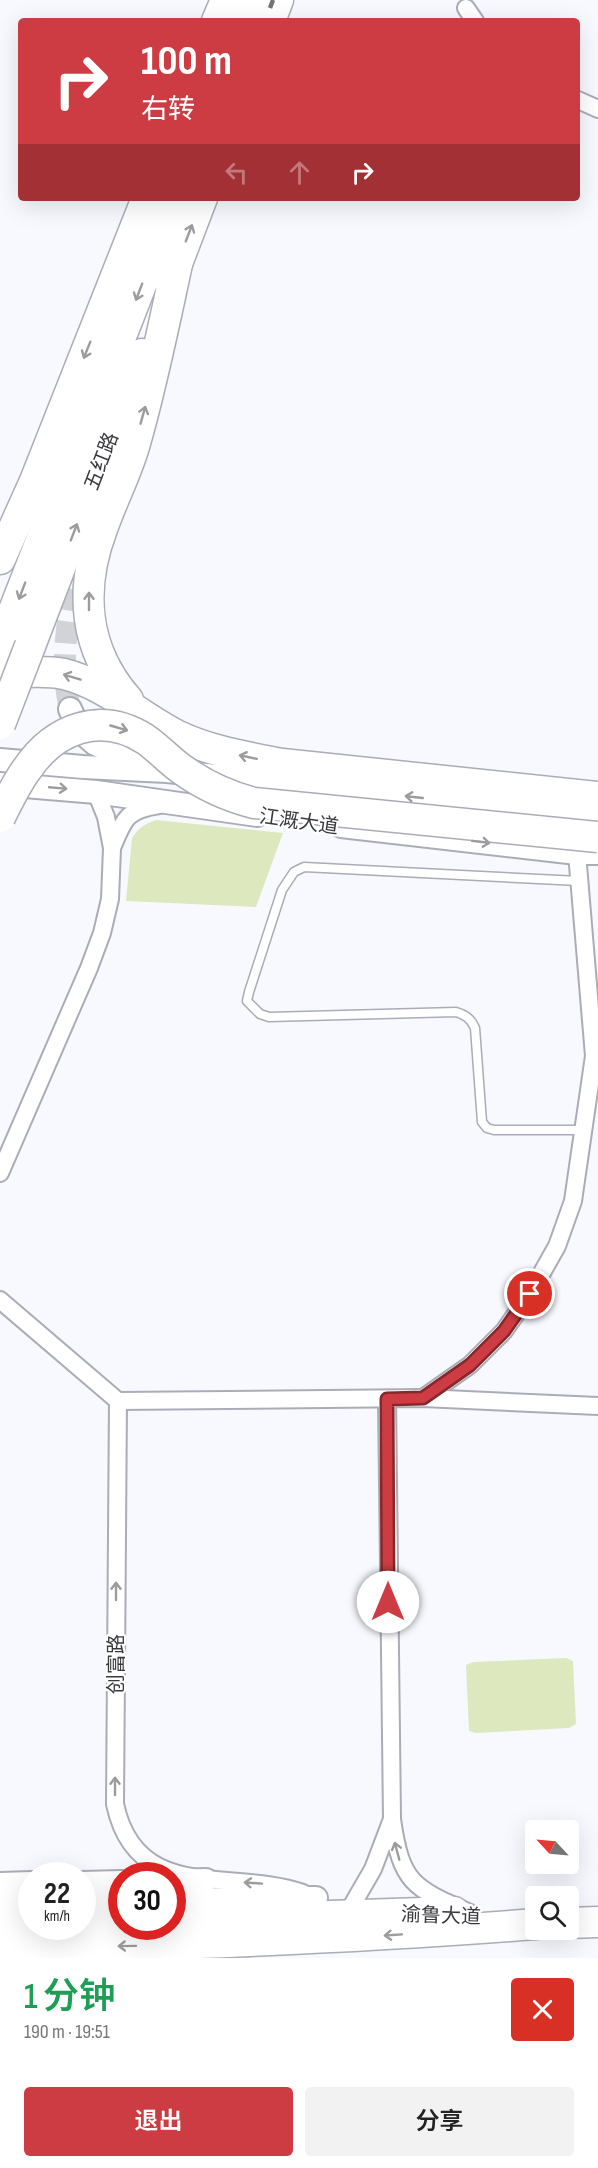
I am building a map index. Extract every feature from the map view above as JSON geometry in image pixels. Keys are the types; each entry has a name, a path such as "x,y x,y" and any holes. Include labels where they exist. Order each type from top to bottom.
{"highway":[{"path":"218,18 226,0"},
{"path":"249,18 273,7"},
{"path":"0,559 35,481 146,201"},
{"name":"五红路","path":"0,724 10,645 174,201"},
{"name":"五红路","path":"10,645 177,264 201,201"},
{"path":"153,721 130,702 107,674 97,653 88,604 93,558 101,531 133,451 150,392 177,264"},
{"path":"0,541 35,481"},
{"path":"0,674 18,672 61,674 79,679 95,686 175,734 210,748 243,757 282,764 598,797"},
{"path":"0,817 26,769 40,752 56,739 73,730 92,725 108,725 124,728 144,738 179,767 220,792 254,803 591,848"},
{"name":"渝鲁大道","path":"186,1920 443,1911 525,1922"},
{"path":"579,1923 598,1922"},
{"path":"0,1949 206,1944 392,1935 525,1925"},
{"path":"0,1928 18,1927"}],"main road":[{"path":"70,710 80,731 95,744 158,771"},
{"name":"江溉大道","path":"0,760 158,771 598,815"},
{"name":"江溉大道","path":"0,784 96,792 295,821 591,848"},
{"path":"186,1881 206,1880"},
{"path":"0,1884 18,1884"},
{"path":"186,1900 316,1898"},
{"path":"0,1903 18,1902"}],"street":[{"path":"580,101 598,109"},
{"path":"0,1173 102,933 110,899 112,848 106,818 96,792"},
{"path":"112,848 130,813 143,807 173,802"},
{"path":"423,1398 470,1365 504,1331 530,1294 557,1246 573,1201 596,1056 579,881 591,848"},
{"path":"0,1300 118,1401 423,1398 598,1406"},
{"path":"387,1399 392,1819 396,1847 406,1873 414,1882 435,1898 470,1913"},
{"name":"创富路","path":"118,1401 115,1804 119,1823 134,1849 145,1859 172,1873 206,1880 262,1883 283,1887 316,1898 347,1914"},
{"path":"347,1914 373,1869 392,1819"}],"lane":[{"path":"579,881 304,867 294,872 282,890 247,1001 260,1014 269,1017 456,1012 464,1014 475,1028 482,1122 486,1128 494,1130 584,1130"}],"green space":[{"path":"156,820 283,833 256,907 126,901 132,838 142,827"},
{"path":"566,1658 573,1661 576,1724 569,1728 476,1733 469,1731 466,1665 473,1662"}],"tunnel":[{"path":"70,709 65,651 69,612 80,554"}],"railway":[{"path":"270,8 273,0"}],"route":[{"path":"388,1602 387,1399 423,1398 470,1365 504,1331 530,1294"}]}
